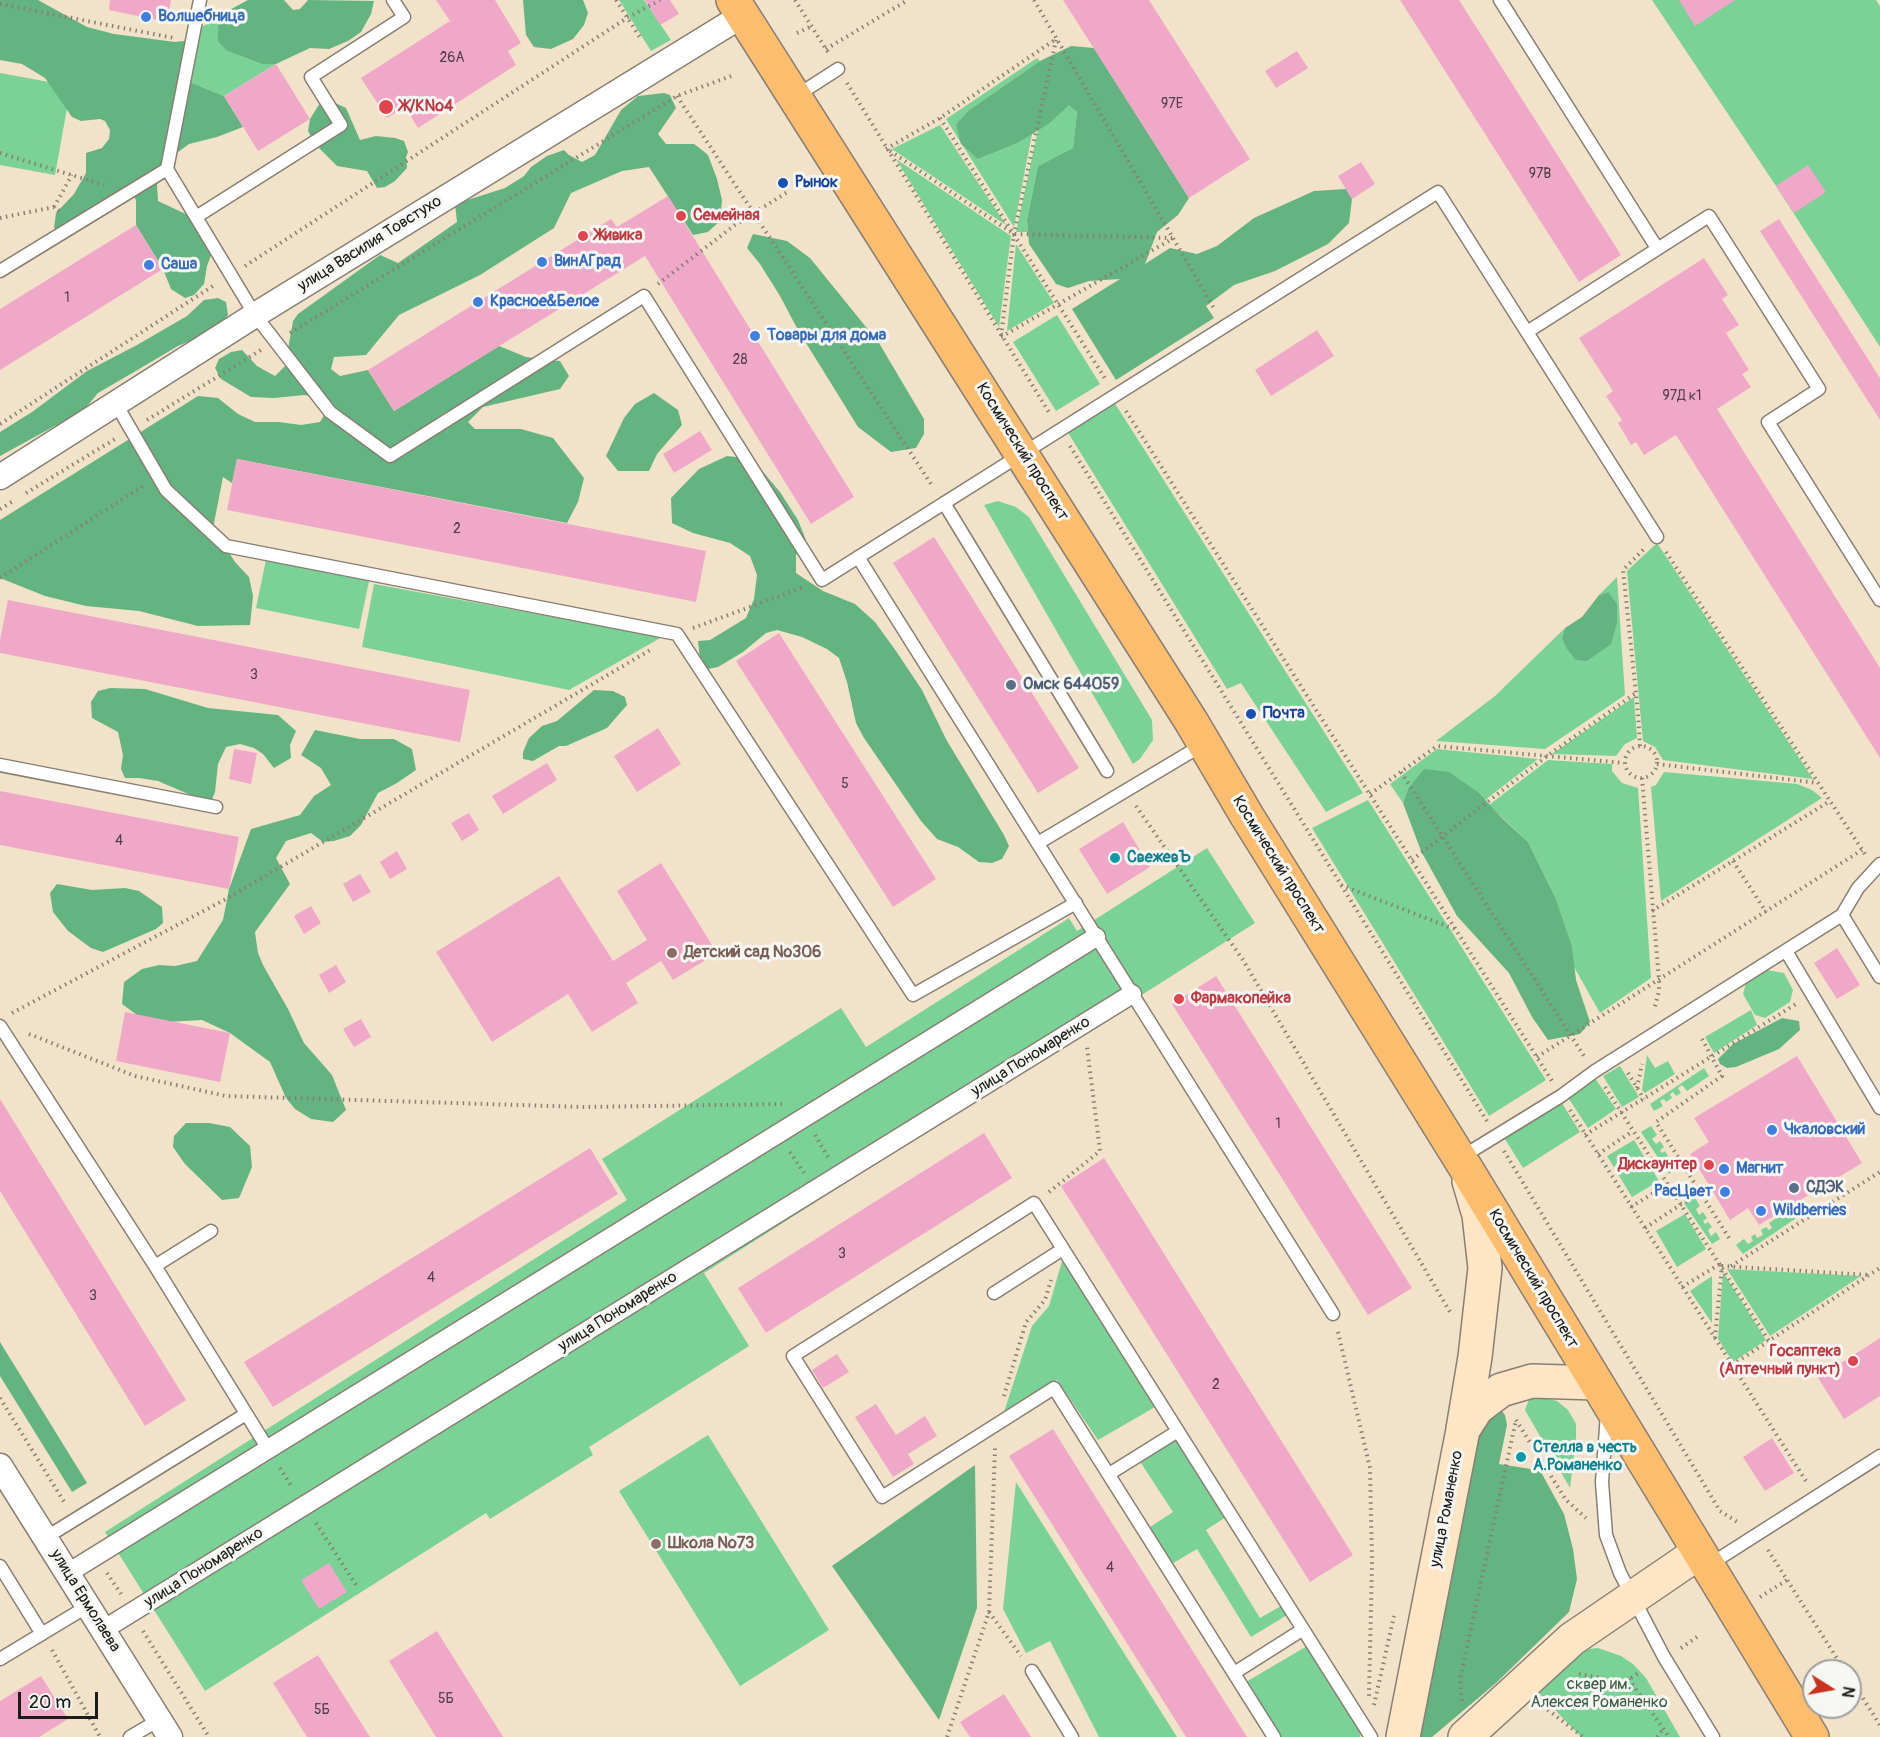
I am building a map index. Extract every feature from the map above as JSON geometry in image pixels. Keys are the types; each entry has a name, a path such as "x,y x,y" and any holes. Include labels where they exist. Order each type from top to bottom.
{"main road":[{"name":"Космический проспект","path":"738,8 1205,744 1812,1737"},
{"path":"1463,1164 1479,1215 1485,1268 1463,1430"},
{"name":"улица Романенко","path":"1403,1737 1463,1430 1477,1408 1501,1390 1532,1381 1602,1393"},
{"path":"1465,1737 1572,1640 1633,1598 1703,1559"}],"street":[{"name":"улица Василия Товстухо","path":"0,477 738,8"},
{"path":"68,1573 1096,937"},
{"name":"улица Пономаренко","path":"103,1630 1132,994"},
{"name":"улица Ермолаева","path":"0,1466 165,1728"}],"lane":[{"path":"200,0 167,169 255,315 330,412 390,456 644,296 822,580 1438,192 1657,537"},
{"path":"196,217 341,125 310,77 404,17 393,0"},
{"path":"1500,0 1657,249"},
{"path":"795,97 838,69"},
{"path":"0,271 167,169"},
{"path":"1527,332 1709,216 1819,389 1768,422 1880,600"},
{"path":"116,404 166,490 226,546 677,634 913,995 1076,903"},
{"path":"944,503 1107,771"},
{"path":"858,557 1333,1314"},
{"path":"1038,843 1205,744"},
{"path":"0,765 216,807"},
{"path":"1463,1164 1496,1136 1842,915 1857,888 1877,867"},
{"path":"1842,915 1880,977"},
{"path":"1786,951 1880,1108"},
{"path":"0,1026 155,1266 268,1449"},
{"path":"1274,1737 1054,1388 882,1497 794,1356 1034,1203 1061,1251 1178,1431 1369,1734"},
{"path":"155,1266 211,1231"},
{"path":"994,1293 1061,1251"},
{"path":"1602,1393 1602,1482 1605,1535 1620,1573 1664,1657 1713,1737"},
{"path":"45,1538 246,1414"},
{"path":"1109,1474 1178,1431"},
{"path":"1703,1559 1757,1534 1880,1456"},
{"path":"0,1566 42,1634"},
{"path":"0,1659 88,1606"},
{"path":"1234,1673 1302,1630"},
{"path":"1032,1671 1072,1737"},
{"path":"130,1737 165,1728"}],"path":[{"path":"616,0 641,39"},
{"path":"0,424 627,18 660,0"},
{"path":"795,0 826,49 908,0"},
{"path":"1034,0 1225,326"},
{"path":"0,4 192,41"},
{"path":"797,33 812,26"},
{"path":"886,149 940,118 1056,39"},
{"path":"1001,337 1014,234 1056,39"},
{"path":"838,69 1001,337 1496,1136 1720,1511 1757,1534 1837,1659"},
{"path":"0,509 677,96 734,75"},
{"path":"677,96 944,503"},
{"path":"940,118 1816,1497"},
{"path":"886,149 1014,234 1173,238"},
{"path":"0,153 128,193"},
{"path":"0,218 54,207 72,175"},
{"path":"644,296 735,225 789,191"},
{"path":"54,207 76,224"},
{"path":"1001,337 1173,238"},
{"path":"0,578 158,476"},
{"path":"1640,746 1623,570 1657,537 1862,850 1877,867"},
{"path":"10,1014 226,899 677,634 822,580"},
{"path":"1412,860 1546,756 1636,693"},
{"path":"1370,794 1437,746 1624,763"},
{"path":"1640,746 1652,750 1657,759 1652,774 1642,778 1633,777 1624,763 1631,748 1640,746"},
{"path":"1657,764 1818,783"},
{"path":"1401,772 1769,1341"},
{"path":"1642,778 1659,980 1659,991 1646,1040"},
{"path":"1126,791 1243,960 1454,1319"},
{"path":"1652,911 1830,801"},
{"path":"1537,1057 1862,850"},
{"path":"1733,861 1766,912"},
{"path":"1341,885 1455,929"},
{"path":"1585,1135 1811,994"},
{"path":"1034,1203 1100,1151 1084,1024"},
{"path":"21,1031 135,1076 226,1096 584,1107 828,1103"},
{"path":"1702,1039 1722,1076 1656,1122 1731,1241"},
{"path":"1618,1057 1644,1099"},
{"path":"794,1124 818,1138 828,1156 824,1184 802,1172 790,1154 794,1124"},
{"path":"1598,1155 1634,1131"},
{"path":"1731,1267 1880,1172"},
{"path":"1631,1207 1668,1184"},
{"path":"1645,1228 1709,1186"},
{"path":"947,1737 989,1612 995,1425 1026,1322 1045,1300 1061,1251"},
{"path":"1715,1339 1721,1265"},
{"path":"1682,1287 1721,1265 1869,1275"},
{"path":"1732,1365 1880,1268"},
{"path":"1333,1314 1370,1468 1372,1563 1369,1734"},
{"path":"1501,1390 1516,1420 1566,1500 1605,1535"},
{"path":"1465,1737 1460,1679 1516,1420"},
{"path":"1757,1599 1787,1580"},
{"path":"989,1612 1032,1671"},
{"path":"42,1634 100,1737"},
{"path":"1681,1648 1697,1637"},
{"path":"1575,1673 1625,1682 1640,1672"},
{"path":"1629,1679 1669,1737"},
{"path":"1862,1697 1880,1725"},
{"path":"1535,1701 1583,1737"},
{"path":"192,1710 209,1737"},
{"path":"1657,1737 1663,1729"}],"green space":[{"path":"0,0 38,0 87,27 114,34 175,42 194,40 187,81 224,96 243,127 189,144 162,164 157,185 158,201 192,217 213,250 204,284 194,295 185,298 171,289 163,269 136,225 134,195 56,230 54,228 56,213 74,194 86,173 86,153 102,148 109,139 110,130 105,121 100,119 81,121 72,117 45,78 22,64 0,60"},
{"path":"248,0 284,0 293,10 300,9 308,0 374,1 371,14 361,32 348,41 329,49 310,48 276,64 262,64 227,51 218,41 218,26 222,14"},
{"path":"523,0 583,0 588,13 584,25 573,39 551,49 534,47 526,35"},
{"path":"619,0 644,0 671,40 651,51"},
{"path":"1652,0 1876,0 1880,6 1880,347 1776,186"},
{"path":"222,14 218,26 227,51 262,64 276,64 224,96 187,81 196,31"},
{"path":"1071,46 1094,48 1189,198 1178,215 1157,232 1145,264 1170,248 1197,254 1217,246 1254,218 1314,191 1346,189 1352,199 1349,223 1328,244 1275,271 1234,285 1206,306 1214,318 1116,380 1072,309 1120,279 1089,281 1068,288 1056,284 1029,244 1027,220 1038,166 1073,148 1077,112 1069,105 1050,123 1018,143 978,159 961,144 956,124 969,110 1040,61"},
{"path":"1037,58 1040,61 969,110 956,124 978,159 1018,143 1032,134 1014,227 946,119"},
{"path":"0,73 71,86 55,175 0,165"},
{"path":"664,93 670,95 676,108 658,134 666,144 694,144 702,150 708,155 717,179 722,200 720,221 708,232 693,235 649,167 622,171 571,193 554,228 480,275 399,315 366,355 334,357 331,369 340,376 368,370 394,411 499,346 526,357 560,361 569,376 560,389 483,407 468,422 475,429 521,429 553,438 584,478 578,502 567,523 237,459 232,483 223,477 213,528 235,562 249,577 253,596 250,625 198,626 139,611 86,606 45,596 0,578 0,520 198,396 218,398 238,414 255,422 301,425 320,422 331,404 326,398 304,395 274,398 251,397 221,379 215,368 219,359 231,352 242,350 257,366 275,376 285,366 293,321 298,314 380,255 398,263 457,222 455,204 505,188 524,176 531,167 547,156 564,150 582,162 595,155 621,110 638,96"},
{"path":"331,101 346,108 360,140 376,136 404,141 408,152 407,168 395,181 385,187 377,188 367,171 337,166 315,144 308,131 310,119 320,103"},
{"path":"1069,104 1077,112 1073,148 1038,166 1027,220 1028,232 1016,232 1038,130 1050,123"},
{"path":"940,125 1006,225 892,149"},
{"path":"896,159 1011,236 999,327"},
{"path":"753,234 787,241 810,258 879,343 924,419 924,434 916,448 891,452 858,427 798,330 780,296 747,248"},
{"path":"1016,244 1054,303 1007,331"},
{"path":"218,298 226,302 228,315 215,330 178,346 98,393 84,410 0,456 0,432 32,412 87,371 187,316 204,300"},
{"path":"1057,315 1100,384 1056,411 1013,342"},
{"path":"654,393 678,410 682,425 657,454 649,471 618,471 606,456 624,418 635,404"},
{"path":"1114,402 1363,793 1326,812 1241,683 1227,689 1067,431"},
{"path":"727,456 752,459 780,492 798,520 806,540 796,555 796,573 823,591 855,604 875,622 896,651 922,690 947,741 1004,835 1009,846 1002,859 992,863 979,862 958,847 937,839 921,821 864,738 856,723 839,658 827,649 802,637 777,630 766,633 743,652 718,667 703,670 698,641 710,640 746,618 754,599 757,575 750,556 730,543 693,533 672,523 671,498 699,469"},
{"path":"998,501 1016,507 1029,517 1152,720 1153,740 1140,759 1133,764 984,505"},
{"path":"1657,543 1813,779 1663,760 1655,747 1643,741 1627,571"},
{"path":"266,560 369,581 359,629 256,608"},
{"path":"1617,577 1625,695 1545,749 1436,741 1495,696 1565,628 1562,638 1608,592 1599,595"},
{"path":"374,584 662,637 569,690 362,647"},
{"path":"1608,592 1617,604 1617,623 1611,644 1587,661 1576,660 1562,638 1565,628 1582,617 1599,595"},
{"path":"110,688 145,689 208,708 278,715 296,731 290,745 291,758 274,768 263,754 254,748 240,744 226,747 218,764 215,792 211,802 158,781 125,778 121,769 123,755 118,732 92,718 91,702 98,691"},
{"path":"594,690 613,691 625,697 627,705 607,728 566,746 559,746 533,761 523,759 523,752 529,738 542,726 557,721"},
{"path":"1634,697 1637,738 1625,744 1616,756 1552,754"},
{"path":"315,730 360,739 394,739 412,749 416,770 378,793 361,825 350,836 323,842 311,833 286,841 276,858 290,884 255,932 258,953 263,965 304,1043 332,1075 346,1110 333,1122 311,1119 295,1109 286,1098 270,1062 230,1033 202,1020 148,1023 122,1004 124,982 142,969 197,961 223,920 229,889 251,829 300,815 314,796 331,785 321,768 301,755"},
{"path":"1437,749 1538,759 1485,800 1479,793 1408,789 1403,803 1390,784"},
{"path":"1548,760 1612,764 1612,771 1622,783 1638,788 1651,978 1600,1013 1574,967 1572,946 1556,899 1528,842 1489,805"},
{"path":"1424,769 1449,772 1479,793 1528,842 1556,899 1572,946 1576,980 1590,1022 1580,1034 1548,1040 1532,1017 1509,973 1457,916 1421,851 1403,803 1408,789"},
{"path":"1664,772 1797,784 1812,790 1822,798 1661,901 1651,787 1656,785"},
{"path":"1368,800 1546,1080 1489,1116 1312,828"},
{"path":"1207,848 1255,923 704,1273 749,1346 589,1447 593,1455 490,1519 486,1513 205,1691 105,1532 627,1200 602,1159 841,1008 866,1047 1069,918 1077,931"},
{"path":"57,884 92,890 125,888 139,891 162,907 163,923 156,929 103,952 91,948 68,931 53,912 50,893"},
{"path":"1767,970 1784,973 1793,990 1790,1002 1765,1018 1755,1015 1743,994 1746,983"},
{"path":"1751,1010 1757,1025 1714,1053 1705,1037"},
{"path":"1782,1018 1799,1021 1800,1030 1779,1049 1736,1067 1727,1068 1720,1064 1718,1059 1733,1044"},
{"path":"1647,1055 1655,1068 1668,1061 1675,1074 1645,1093 1642,1090"},
{"path":"1620,1066 1639,1097 1622,1107 1603,1076"},
{"path":"1704,1068 1709,1076 1687,1091 1682,1085 1678,1088 1681,1093 1676,1096 1673,1092 1670,1094 1672,1098 1666,1102 1664,1099 1660,1101 1663,1106 1654,1111 1650,1104"},
{"path":"1595,1078 1616,1109 1588,1128 1567,1096"},
{"path":"1560,1100 1580,1132 1523,1168 1503,1136"},
{"path":"186,1123 209,1123 230,1127 250,1146 252,1167 239,1198 222,1200 185,1164 173,1147 174,1136"},
{"path":"1651,1126 1657,1135 1652,1139 1656,1144 1660,1141 1664,1147 1660,1150 1662,1153 1665,1151 1668,1156 1664,1159 1668,1165 1673,1161 1677,1168 1669,1174 1641,1132"},
{"path":"1634,1140 1659,1181 1632,1197 1607,1156"},
{"path":"1694,1196 1700,1206 1696,1209 1699,1215 1703,1212 1707,1218 1703,1221 1705,1224 1708,1222 1712,1227 1708,1230 1711,1236 1716,1232 1720,1239 1712,1244 1684,1203"},
{"path":"1792,1208 1798,1217 1743,1254 1736,1245 1744,1239 1748,1244 1753,1241 1751,1237 1755,1234 1757,1238 1763,1235 1761,1230 1766,1227 1769,1230 1772,1228 1769,1223"},
{"path":"1685,1214 1706,1249 1677,1267 1656,1231"},
{"path":"1063,1258 1155,1407 1098,1440 1057,1380 1003,1415 1032,1326 1049,1306"},
{"path":"1727,1269 1861,1276 1770,1336"},
{"path":"1723,1272 1766,1340 1733,1362 1718,1339"},
{"path":"1712,1276 1712,1323 1690,1291"},
{"path":"0,1342 87,1483 72,1492 0,1376"},
{"path":"1531,1394 1557,1401 1568,1410 1576,1424 1570,1488 1525,1410"},
{"path":"1498,1406 1505,1415 1507,1425 1499,1464 1531,1469 1536,1463 1564,1514 1573,1549 1577,1579 1569,1612 1496,1683 1432,1737 1420,1737 1474,1443 1482,1425"},
{"path":"708,1435 829,1630 740,1686 619,1491"},
{"path":"1176,1436 1226,1517 1206,1530 1260,1618 1281,1606 1287,1615 1251,1637 1197,1549 1170,1565 1147,1529 1173,1512 1139,1460"},
{"path":"975,1465 977,1608 939,1720 832,1566"},
{"path":"1016,1482 1177,1737 1099,1737 1050,1641 1026,1653 1003,1609"},
{"path":"1307,1646 1361,1732 1360,1737 1280,1737 1246,1682"},
{"name":"сквер им. Алексея Романенко","path":"1598,1648 1621,1656 1633,1664 1646,1678 1680,1737 1581,1737 1537,1691 1579,1650"}],"building":[{"path":"110,0 171,0 167,22 109,10"},
{"path":"436,0 495,0 521,43 508,51 516,65 418,128 405,107 387,118 361,78 450,21"},
{"path":"645,0 670,0 679,14 660,25"},
{"path":"1063,0 1149,0 1250,159 1189,198"},
{"path":"1400,0 1459,0 1621,255 1579,282"},
{"path":"1679,0 1735,0 1695,26"},
{"path":"1297,51 1308,68 1276,88 1265,71"},
{"path":"276,64 310,119 258,151 224,96"},
{"path":"1361,162 1375,184 1352,199 1338,176"},
{"path":"1808,165 1826,192 1794,213 1776,186"},
{"path":"668,196 854,497 811,524 645,256 394,411 368,370 611,219 617,227"},
{"path":"1779,219 1880,378 1880,420 1760,231"},
{"path":"136,225 163,269 0,370 0,309"},
{"path":"1704,258 1728,295 1722,299 1739,325 1726,333 1749,370 1742,374 1751,387 1717,409 1880,668 1880,758 1676,435 1644,455 1636,442 1631,445 1618,423 1622,420 1606,396 1613,391 1579,338"},
{"path":"1317,330 1334,356 1271,396 1255,370"},
{"path":"700,431 712,450 674,473 663,454"},
{"path":"237,459 706,551 696,602 227,510"},
{"path":"934,537 1079,768 1038,793 893,563"},
{"path":"8,600 470,690 460,742 0,653 0,640"},
{"path":"779,633 936,879 893,907 736,661"},
{"path":"658,728 681,764 637,792 614,756"},
{"path":"234,749 257,753 251,784 229,779"},
{"path":"547,763 557,780 503,814 492,796"},
{"path":"0,791 239,837 229,889 0,845"},
{"path":"469,813 479,830 462,841 451,823"},
{"name":"СвежевЪ","path":"1123,822 1150,867 1107,894 1079,849"},
{"path":"397,851 407,869 390,879 380,862"},
{"name":"Детский сад №306","path":"661,863 717,953 673,980 661,961 626,983 638,1003 592,1032 568,994 492,1042 436,952 559,876 613,961 647,940 617,891"},
{"path":"360,874 371,892 353,902 343,884"},
{"path":"311,906 321,923 304,934 294,916"},
{"path":"1837,948 1860,985 1837,999 1814,963"},
{"path":"336,965 346,982 329,993 319,975"},
{"path":"1216,976 1412,1288 1368,1315 1172,1004"},
{"path":"125,1012 230,1033 220,1082 116,1061"},
{"path":"361,1019 371,1037 354,1047 343,1029"},
{"name":"Чкаловский","path":"1797,1056 1862,1163 1759,1225 1748,1208 1730,1220 1690,1154 1709,1142 1694,1118"},
{"path":"0,1099 186,1400 145,1426 0,1191"},
{"path":"984,1133 1012,1178 766,1333 738,1288"},
{"path":"590,1148 618,1194 273,1407 244,1362"},
{"path":"1104,1158 1353,1555 1310,1582 1061,1186"},
{"path":"1880,1338 1880,1396 1844,1419 1818,1378"},
{"path":"837,1354 849,1372 823,1388 812,1370"},
{"path":"876,1404 896,1435 925,1416 937,1436 908,1454 914,1464 893,1477 855,1417"},
{"path":"1053,1429 1247,1737 1186,1737 1009,1456"},
{"path":"1772,1438 1794,1473 1765,1491 1743,1457"},
{"path":"329,1563 347,1592 319,1609 301,1580"},
{"path":"437,1631 503,1737 436,1737 389,1661"},
{"path":"318,1655 370,1737 307,1737 273,1683"},
{"path":"41,1676 68,1719 39,1737 0,1737 0,1701"},
{"path":"1004,1694 1031,1737 970,1737 960,1722"}],"place":[{"name":"Волшебница","path":"146,17"},
{"name":"Ж/К№4","path":"386,107"},
{"name":"Рынок","path":"783,183"},
{"name":"Семейная","path":"681,216"},
{"name":"Живика","path":"583,236"},
{"name":"ВинАГрад","path":"542,262"},
{"name":"Саша","path":"149,265"},
{"name":"Красное&Белое","path":"478,302"},
{"name":"Товары для дома","path":"755,336"},
{"name":"Омск 644059","path":"1011,685"},
{"name":"Почта","path":"1251,714"},
{"name":"СвежевЪ","path":"1115,858"},
{"name":"Детский сад №306","path":"672,953"},
{"name":"Фармакопейка","path":"1179,999"},
{"name":"Чкаловский","path":"1772,1130"},
{"name":"Дискаунтер","path":"1709,1165"},
{"name":"Магнит","path":"1724,1169"},
{"name":"СДЭК","path":"1794,1188"},
{"name":"РасЦвет","path":"1725,1192"},
{"name":"Wildberries","path":"1761,1211"},
{"name":"Госаптека (Аптечный пункт)","path":"1853,1361"},
{"name":"Стелла в честь А.Романенко","path":"1521,1457"},
{"name":"Школа №73","path":"656,1544"}]}
